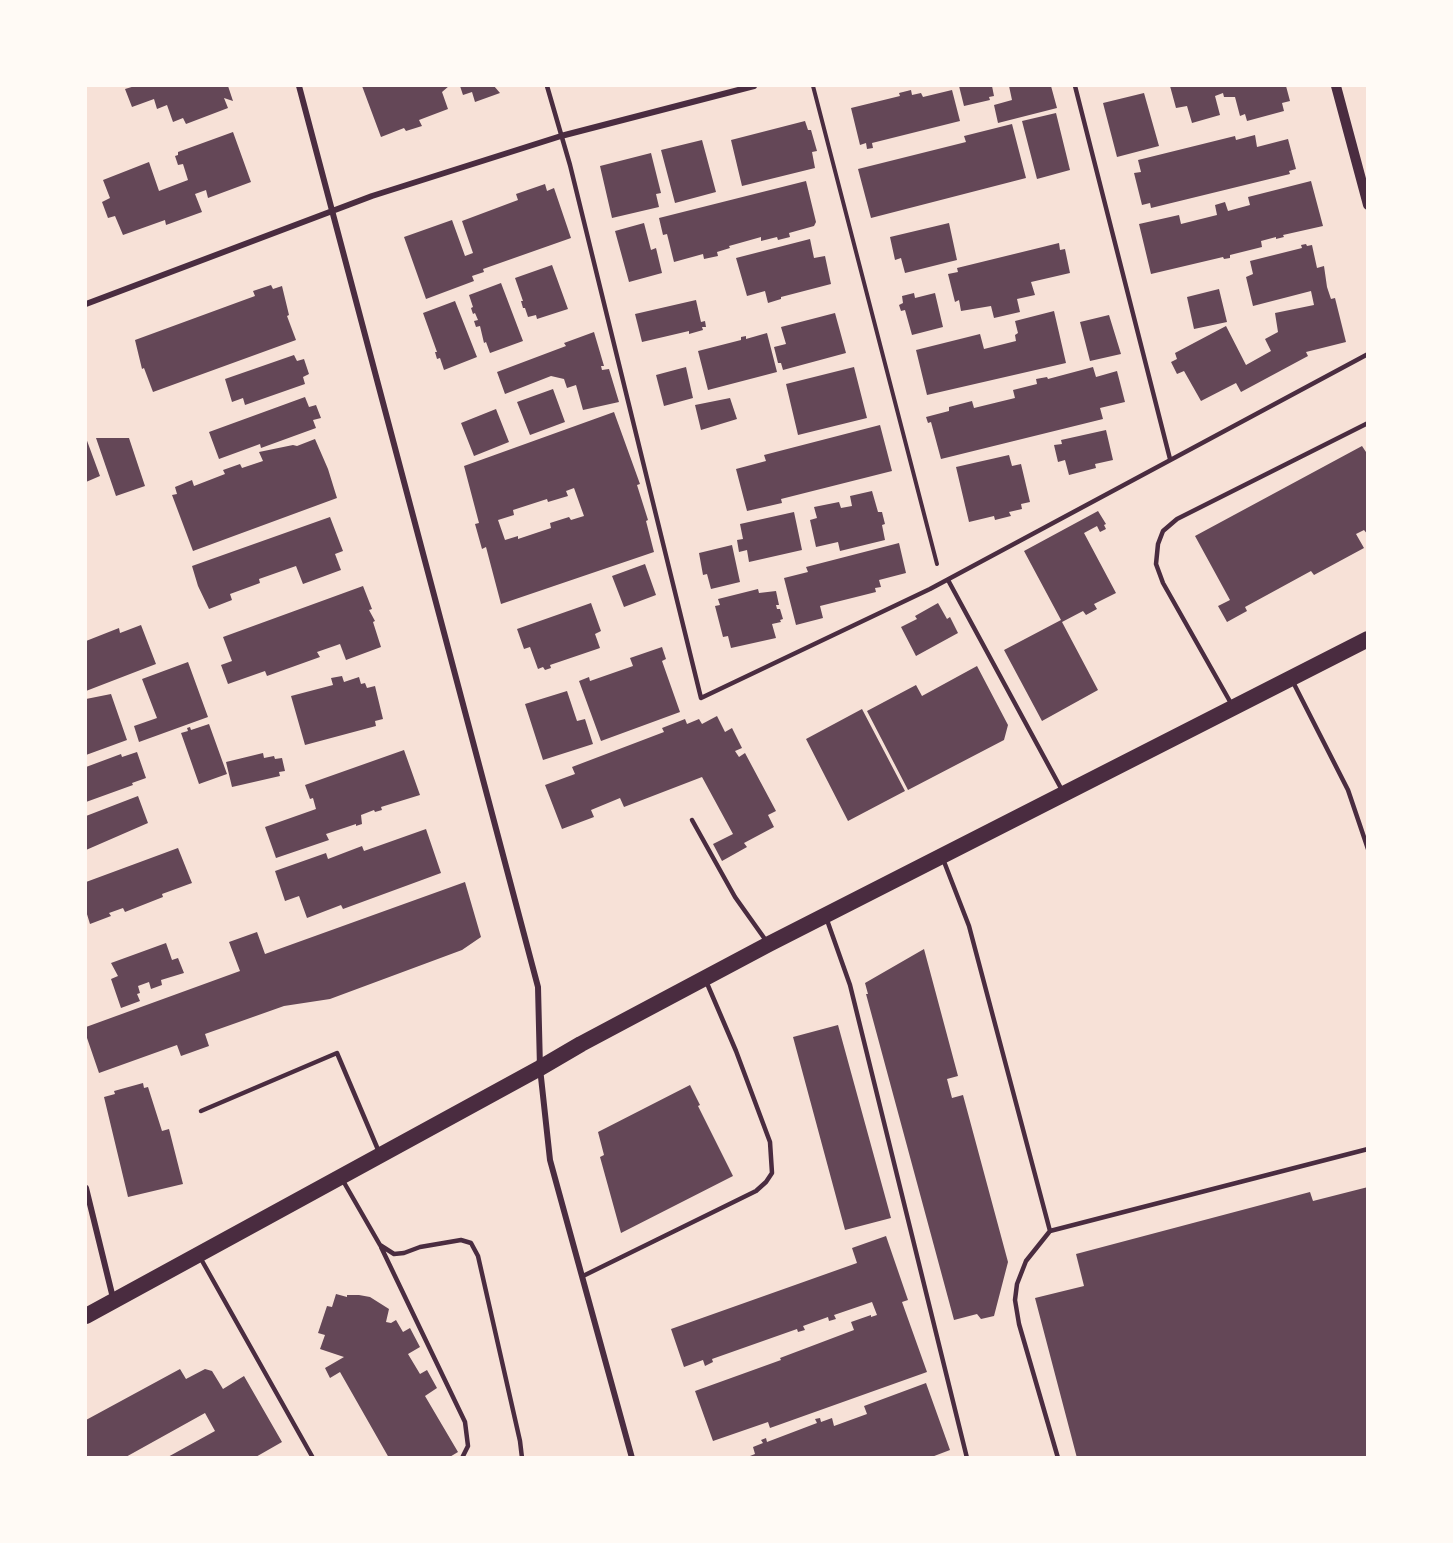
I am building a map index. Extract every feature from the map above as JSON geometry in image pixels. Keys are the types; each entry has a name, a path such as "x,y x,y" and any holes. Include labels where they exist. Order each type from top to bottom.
{"highway":[{"path":"86,1316 580,1044 825,914 942,857 1368,639"}],"street":[{"path":"299,86 538,987 540,1068 550,1160 632,1458"},
{"path":"86,304 372,196 561,136 754,86"},
{"path":"1336,86 1368,205"},
{"path":"86,1188 87,1202 114,1301"}],"lane":[{"path":"547,86 570,165 701,698 948,580 1368,354"},
{"path":"1075,86 1170,459"},
{"path":"1234,707 1163,583 1156,564 1158,544 1163,531 1177,519 1368,423"},
{"path":"948,580 1065,794"},
{"path":"1291,678 1348,790 1368,849"},
{"path":"692,820 735,897 769,944"},
{"path":"942,857 969,926 1050,1230"},
{"path":"825,914 850,985 967,1458"},
{"path":"583,1276 756,1191 772,1173 770,1142 736,1051 705,978"},
{"path":"201,1111 337,1053 380,1155"},
{"path":"1058,1458 1019,1323 1015,1300 1017,1284 1026,1261 1050,1230 1368,1149"},
{"path":"340,1176 380,1245 465,1422 468,1446 462,1458"},
{"path":"380,1245 394,1254 404,1254 420,1247 461,1240 471,1243 478,1256 522,1458"},
{"path":"199,1254 313,1458"}],"path":[{"path":"813,86 942,583"}],"building":[{"path":"135,86 228,86 233,101 224,98 228,108 186,124 183,118 173,122 167,105 157,109 154,99 132,107 125,89"},
{"path":"362,86 449,86 442,92 448,109 419,120 422,126 406,131 404,128 381,137"},
{"path":"460,86 494,86 500,93 475,102 472,92 463,95"},
{"path":"959,86 992,86 994,96 989,97 990,100 964,106"},
{"path":"1009,86 1051,86 1057,108 998,123 994,105 1012,100"},
{"path":"1170,86 1286,86 1290,101 1282,103 1284,111 1247,121 1245,114 1240,116 1235,97 1224,97 1223,93 1215,96 1220,115 1192,123 1187,106 1176,108"},
{"path":"911,90 912,95 921,93 923,97 952,90 960,121 872,143 873,148 867,149 866,143 860,145 851,108 900,96 899,93"},
{"path":"1144,93 1159,146 1117,157 1103,103"},
{"path":"1056,113 1070,170 1037,179 1022,121"},
{"path":"805,121 808,130 811,130 817,151 812,152 815,168 742,186 731,140"},
{"path":"1012,124 1026,178 871,218 858,169 966,142 964,136"},
{"path":"233,132 251,182 208,198 206,190 195,194 202,212 166,225 165,220 123,235 115,216 108,218 102,202 110,198 103,180 149,162 159,191 188,180 183,164 178,165 175,156 178,152"},
{"path":"1255,135 1257,147 1288,139 1296,169 1289,171 1290,174 1151,208 1150,203 1142,205 1134,173 1141,172 1138,160 1235,136 1236,140"},
{"path":"702,140 716,192 675,203 661,150"},
{"path":"651,153 661,193 656,194 659,207 612,218 600,166"},
{"path":"806,181 816,222 814,226 789,233 790,237 778,240 777,237 761,241 761,237 729,246 730,248 717,252 718,256 704,259 703,254 674,262 667,234 663,235 659,218"},
{"path":"1311,181 1323,226 1261,241 1262,247 1230,255 1230,258 1224,259 1223,257 1151,274 1139,224 1179,215 1181,224 1217,215 1215,205 1225,202 1228,211 1250,205 1248,197"},
{"path":"545,184 547,191 554,188 571,238 483,269 484,272 472,276 474,281 426,299 404,237 452,220 465,256 473,253 462,221 518,200 516,194"},
{"path":"644,223 651,250 656,248 662,273 629,282 615,231"},
{"path":"949,223 957,260 905,273 901,258 895,260 890,237"},
{"path":"810,239 814,258 825,256 831,284 781,297 781,299 768,303 765,291 747,296 736,258"},
{"path":"1059,243 1060,250 1065,249 1070,273 1031,282 1035,295 1017,299 1020,312 994,318 991,306 961,311 959,300 955,302 948,274 958,272 957,268"},
{"path":"1306,244 1307,246 1312,245 1317,268 1324,266 1327,287 1331,299 1335,298 1346,342 1306,352 1308,356 1241,392 1236,383 1201,401 1184,371 1177,374 1171,362 1177,359 1175,353 1226,326 1246,365 1271,351 1265,339 1278,332 1275,313 1314,305 1311,291 1253,306 1246,277 1253,274 1250,261 1302,248 1301,245"},
{"path":"552,265 568,309 537,319 536,315 528,317 523,308 521,301 523,301 515,278"},
{"path":"501,283 523,341 490,353 486,342 484,343 480,326 476,327 474,321 478,320 475,313 473,314 469,295"},
{"path":"271,285 273,289 282,286 289,315 287,316 296,340 153,392 144,368 142,369 135,340 255,296 253,291"},
{"path":"1219,289 1227,322 1194,329 1187,297"},
{"path":"914,293 915,298 935,293 943,327 912,335 905,310 901,311 899,305 903,303 902,296"},
{"path":"696,300 701,322 705,321 706,327 702,327 703,330 642,342 635,314"},
{"path":"455,301 477,357 444,370 440,358 437,359 435,352 437,352 423,313"},
{"path":"1054,311 1066,363 927,395 916,350 980,334 984,349 1016,341 1015,335 1018,333 1015,321"},
{"path":"835,313 846,353 783,370 781,363 778,363 774,347 786,344 781,327"},
{"path":"1109,315 1121,354 1090,361 1080,322"},
{"path":"594,332 604,366 601,366 602,370 609,369 619,402 583,410 576,385 567,388 564,379 551,376 505,394 497,372 566,346 564,343"},
{"path":"767,333 777,372 708,390 698,351 741,340 741,337 746,336 746,339"},
{"path":"294,355 297,361 304,359 309,374 303,377 305,384 245,405 243,398 232,402 225,379"},
{"path":"686,367 693,398 664,406 656,375"},
{"path":"854,367 867,418 798,435 786,384"},
{"path":"1093,367 1096,377 1117,371 1125,402 1100,408 1103,419 941,459 931,422 928,423 926,417 949,411 949,407 972,401 974,408 1015,398 1013,390 1037,384 1036,379 1047,377 1048,379"},
{"path":"553,389 565,422 530,435 517,402"},
{"path":"305,397 309,407 316,405 321,418 313,420 316,428 261,448 260,444 219,459 209,432"},
{"path":"730,398 737,419 701,430 695,405"},
{"path":"496,409 509,442 474,456 461,423"},
{"path":"614,412 640,484 637,485 648,520 646,521 654,552 501,604 486,547 482,549 475,524 479,523 464,466","holes":["574,488 584,516 571,520 569,517 550,523 551,528 518,539 518,536 505,540 498,520 514,515 513,510 547,499 548,502 568,496 566,491"]},
{"path":"880,425 892,471 781,499 782,503 747,511 736,469 766,461 764,455"},
{"path":"1106,430 1113,460 1095,464 1096,468 1069,475 1065,460 1058,462 1054,445 1062,444 1061,440"},
{"path":"86,438 100,476 86,482"},
{"path":"96,438 129,438 145,486 116,496"},
{"path":"315,439 337,498 193,551 172,495 177,494 175,487 192,480 194,486 225,474 223,470 240,464 242,468 263,461 259,452 297,446"},
{"path":"1362,446 1368,455 1368,535 1364,530 1356,534 1364,548 1314,575 1311,571 1245,607 1247,611 1227,622 1218,606 1230,600 1195,536"},
{"path":"1009,455 1012,466 1021,464 1030,502 1021,504 1022,509 1009,512 1011,516 995,520 994,516 969,522 956,467"},
{"path":"872,491 878,512 882,512 885,540 840,551 838,542 816,547 810,520 817,518 814,507 839,502 841,508 852,506 850,496"},
{"path":"1098,511 1106,524 1104,525 1106,529 1100,532 1097,526 1084,533 1116,593 1094,604 1097,609 1086,615 1083,611 1062,622 1098,690 1042,721 1004,650 1061,620 1024,551"},
{"path":"794,512 802,550 749,562 747,550 739,552 737,540 743,539 740,524"},
{"path":"330,517 343,551 335,554 341,570 303,584 296,566 259,579 260,583 230,594 232,600 209,609 192,566"},
{"path":"899,543 906,573 879,580 881,587 875,588 876,592 820,606 823,618 796,625 784,578 808,572 806,567"},
{"path":"732,545 740,582 711,589 707,574 703,575 699,553"},
{"path":"645,564 656,595 624,607 612,576"},
{"path":"363,586 372,609 369,610 375,621 373,622 381,647 346,660 340,644 317,652 320,657 267,676 265,671 228,684 221,665 232,661 223,637"},
{"path":"758,589 759,593 776,591 779,605 776,605 777,609 780,609 783,619 780,620 781,622 772,624 776,638 731,648 728,636 723,637 715,606 720,605 718,599"},
{"path":"591,603 601,631 595,634 600,648 550,665 551,668 538,669 530,647 524,649 517,629"},
{"path":"938,603 947,619 950,617 958,633 916,656 901,627 917,619 915,616"},
{"path":"141,625 156,664 86,691 86,641 119,628 120,633"},
{"path":"662,647 666,659 662,661 680,712 601,741 579,681 589,677 590,681 633,666 630,658"},
{"path":"188,662 208,717 139,742 134,726 157,718 142,679"},
{"path":"977,666 1008,725 1004,740 908,790 867,711 916,685 922,696"},
{"path":"342,676 344,682 359,677 361,684 365,683 367,688 375,686 383,719 375,721 376,726 305,745 291,696 333,685 331,678"},
{"path":"567,691 577,721 585,719 593,744 543,760 525,704"},
{"path":"111,694 127,740 86,755 86,699"},
{"path":"862,709 905,791 848,821 806,739"},
{"path":"717,716 725,732 732,728 742,748 735,751 739,757 745,753 776,811 768,815 774,827 744,843 747,847 722,861 713,844 733,834 702,777 624,807 620,798 591,810 594,817 562,829 545,785 575,774 572,767 664,732 662,728 685,719 687,724 699,719 702,724"},
{"path":"209,724 227,774 199,784 181,733 188,731 187,728 190,727 191,730"},
{"path":"404,750 420,795 381,807 382,810 375,812 374,810 361,815 362,824 326,834 329,840 276,858 265,827 316,809 313,798 310,799 305,785"},
{"path":"137,752 146,778 86,802 86,767 121,754 122,757"},
{"path":"263,753 264,758 274,756 275,759 282,758 285,771 279,772 280,776 232,787 226,762"},
{"path":"138,796 148,823 86,850 86,816"},
{"path":"426,829 441,873 343,909 341,905 307,918 299,896 285,901 275,871 326,853 328,859 362,846 364,851"},
{"path":"178,848 192,883 162,894 163,897 125,912 123,908 109,913 111,916 90,924 86,911 86,882"},
{"path":"465,882 481,937 462,950 330,999 284,1006 205,1034 209,1046 181,1056 177,1045 99,1073 86,1035 86,1027 240,971 229,942 257,932 265,954"},
{"path":"166,943 172,960 178,958 184,973 161,980 162,985 151,989 149,982 138,986 140,993 137,994 140,1001 121,1008 111,979 118,976 111,963"},
{"path":"924,949 958,1076 947,1079 952,1098 963,1095 1008,1262 994,1316 981,1319 977,1314 954,1320 866,994 868,994 865,983"},
{"path":"838,1025 891,1218 845,1230 793,1037"},
{"path":"143,1083 144,1088 148,1087 162,1131 169,1129 183,1184 128,1197 104,1097 115,1094 114,1091"},
{"path":"690,1085 733,1176 621,1233 600,1157 604,1155 598,1132"},
{"path":"1368,1187 1368,1458 1077,1458 1035,1298 1084,1286 1076,1254 1310,1192 1313,1201"},
{"path":"886,1236 908,1300 902,1302 927,1372 770,1428 768,1422 713,1441 695,1391 781,1360 780,1358 854,1330 851,1322 877,1315 872,1302 834,1315 836,1319 829,1321 828,1317 803,1326 805,1330 798,1332 797,1329 712,1359 713,1362 705,1366 703,1360 684,1367 671,1329 857,1263 852,1248"},
{"path":"336,1294 347,1297 347,1295 359,1295 370,1297 389,1309 386,1322 391,1323 396,1320 403,1332 410,1328 420,1347 408,1354 420,1374 427,1370 437,1388 425,1396 458,1452 448,1458 389,1458 340,1372 330,1378 325,1368 344,1357 320,1349 325,1335 318,1333 327,1306 332,1307"},
{"path":"180,1369 186,1379 205,1369 212,1371 223,1389 244,1376 282,1442 254,1458 166,1458 215,1431 205,1413 124,1458 86,1458 86,1420"},
{"path":"926,1383 950,1450 929,1458 917,1458 916,1456 911,1458 745,1458 755,1454 753,1447 763,1443 761,1440 766,1438 767,1442 817,1423 815,1419 820,1418 821,1422 832,1418 834,1426 867,1414 864,1406"}]}
